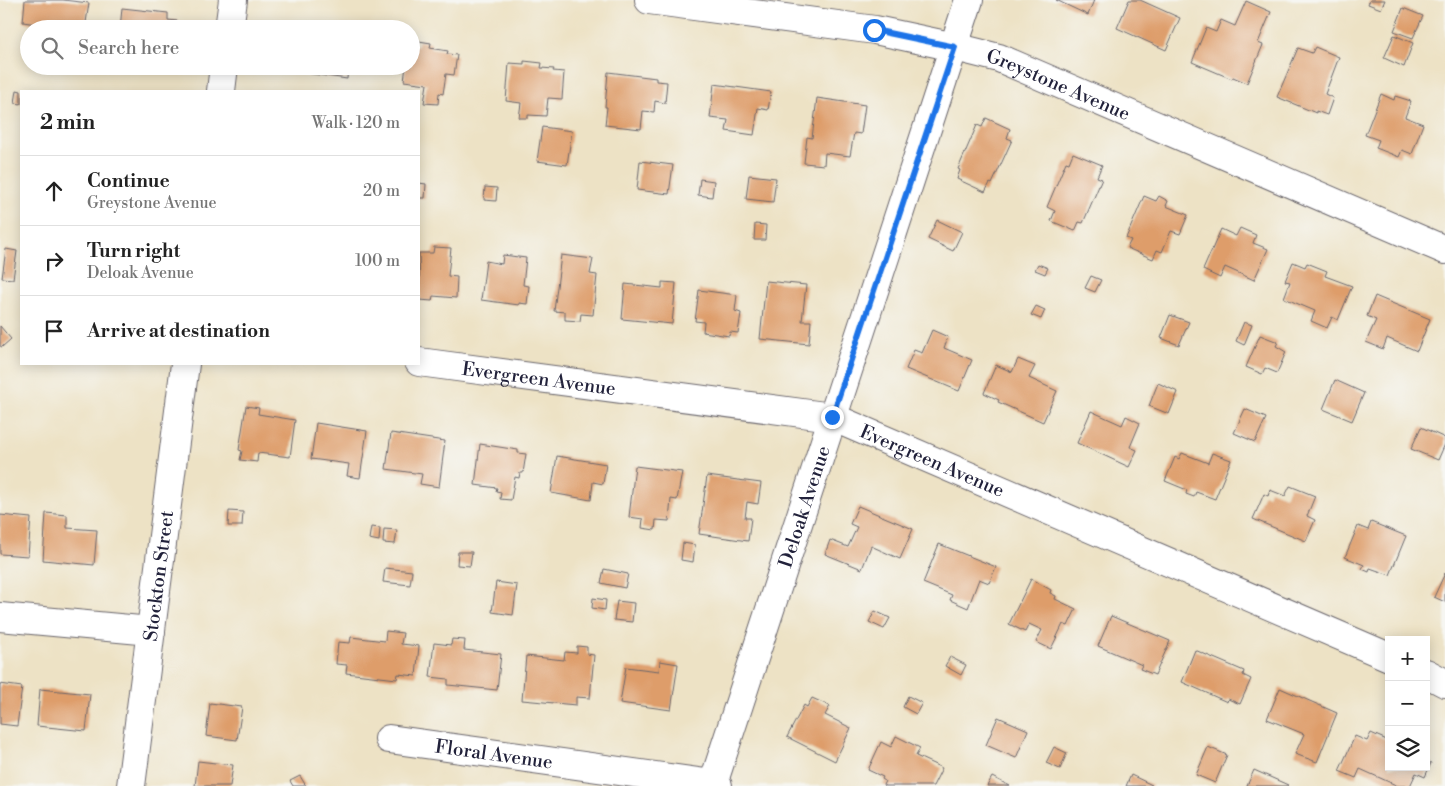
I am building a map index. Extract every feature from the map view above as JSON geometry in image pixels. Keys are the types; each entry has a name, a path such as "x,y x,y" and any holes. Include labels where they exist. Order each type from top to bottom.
{"street":[{"path":"230,20 233,0"},
{"name":"Greystone Avenue","path":"649,0 874,30 999,58 1445,250"},
{"name":"Deloak Avenue","path":"716,785 832,417 969,0"},
{"path":"221,90 223,75"},
{"name":"Evergreen Avenue","path":"420,362 832,417 1385,655"},
{"name":"Stockton Street","path":"131,786 185,365"},
{"path":"0,617 151,631"},
{"path":"1430,675 1445,683"},
{"name":"Floral Avenue","path":"389,739 716,785"}],"building":[{"path":"25,0 63,0 89,3 86,20 23,20"},
{"path":"1056,0 1094,0 1088,15"},
{"path":"1129,0 1140,0 1180,18 1166,50 1117,28"},
{"path":"1370,0 1385,0 1381,9 1368,4"},
{"path":"1246,1 1271,12 1258,43 1263,45 1247,83 1233,77 1232,79 1192,62 1206,28 1216,32 1221,20 1235,26"},
{"path":"122,8 168,13 168,20 121,20"},
{"path":"1403,8 1423,16 1413,38 1394,31"},
{"path":"1394,35 1413,43 1404,67 1384,58"},
{"path":"420,41 431,43 430,48 448,51 447,54 457,55 454,75 446,74 443,94 439,93 438,104 424,103 427,84 404,81 405,75 420,75"},
{"path":"1315,47 1339,57 1325,94 1333,98 1327,115 1316,111 1316,113 1277,97 1298,48 1312,53"},
{"path":"524,61 542,63 541,68 564,72 562,99 548,98 546,116 528,115 528,118 519,118 521,103 506,101 509,63 524,64"},
{"path":"608,72 656,78 656,81 667,82 665,103 655,101 654,112 643,111 641,129 605,125"},
{"path":"320,75 347,75 347,79"},
{"path":"714,84 771,92 768,110 758,108 754,135 726,131 728,120 710,118"},
{"path":"17,90 20,91 20,104 15,103"},
{"path":"1381,94 1394,100 1395,96 1411,101 1405,117 1423,124 1412,154 1402,150 1399,157 1376,148 1379,140 1365,135"},
{"path":"817,98 865,105 861,134 854,133 850,156 825,153 824,165 804,163 807,137 812,138"},
{"path":"986,118 1010,129 1007,138 1012,140 992,184 990,183 985,192 957,179 960,170 958,169 977,125 982,127"},
{"path":"542,127 572,131 567,165 537,161"},
{"path":"1073,153 1102,165 1097,177 1102,179 1083,223 1079,222 1075,231 1051,221 1055,211 1047,207 1066,162 1069,163"},
{"path":"640,161 673,165 669,194 637,190"},
{"path":"749,175 776,178 773,202 746,199"},
{"path":"700,179 714,181 712,197 698,195"},
{"path":"420,183 426,184 425,198 420,198"},
{"path":"485,187 497,188 496,201 484,200"},
{"path":"1144,196 1156,201 1159,196 1168,201 1166,206 1188,215 1180,234 1171,231 1162,252 1157,250 1153,259 1127,248 1131,240 1126,238"},
{"path":"937,220 962,232 953,251 928,239"},
{"path":"755,224 766,225 765,240 754,240"},
{"path":"1240,228 1256,235 1253,243 1268,249 1254,280 1225,267 1220,278 1203,270 1221,229 1236,236"},
{"path":"434,247 451,248 448,276 457,277 456,298 433,296 432,301 420,300 420,253 433,253"},
{"path":"6,249 17,251 13,279 2,278"},
{"path":"503,255 526,258 523,285 529,286 527,304 519,303 519,305 481,300 486,261 502,264"},
{"path":"561,255 593,259 590,274 597,275 593,315 581,314 580,321 565,320 565,312 554,311"},
{"path":"1293,262 1305,267 1307,263 1327,271 1325,276 1352,286 1338,320 1332,317 1327,328 1311,321 1315,311 1284,298 1290,282 1285,281"},
{"path":"1038,264 1048,268 1045,274 1035,270"},
{"path":"1091,276 1101,280 1095,292 1085,288"},
{"path":"766,281 806,285 802,321 811,321 809,344 760,339"},
{"path":"662,282 676,283 672,324 622,319 625,284 662,288"},
{"path":"699,290 737,295 735,311 741,313 738,333 730,332 729,336 703,332 704,322 695,321"},
{"path":"1375,296 1430,319 1417,351 1387,338 1383,349 1366,342 1376,320 1367,316"},
{"path":"1036,306 1045,310 1041,319 1031,315"},
{"path":"1170,315 1189,322 1179,345 1161,338"},
{"path":"1244,322 1252,325 1244,345 1236,341"},
{"path":"0,326 11,339 2,347 0,346"},
{"path":"932,330 948,337 944,348 972,360 959,391 906,369 914,350 922,353"},
{"path":"1260,335 1278,342 1276,346 1286,352 1277,373 1265,368 1262,374 1246,367"},
{"path":"1018,359 1035,366 1029,378 1057,391 1043,422 998,402 999,400 984,393 996,365 1012,372"},
{"path":"1335,380 1364,393 1352,421 1323,409"},
{"path":"1158,383 1178,392 1169,414 1149,406"},
{"path":"246,406 259,408 258,414 295,420 290,457 258,453 257,462 240,460 242,451 239,450"},
{"path":"1245,409 1266,418 1255,442 1234,433"},
{"path":"1091,411 1122,425 1126,416 1140,423 1130,447 1137,450 1129,467 1077,443"},
{"path":"316,423 367,431 360,478 347,476 349,464 311,459"},
{"path":"1421,427 1445,438 1445,444 1438,460 1411,449"},
{"path":"391,433 445,441 439,487 420,484 422,474 386,469"},
{"path":"480,444 518,450 518,453 526,454 523,473 520,473 519,478 515,477 511,500 500,499 501,492 496,491 497,488 475,485"},
{"path":"1182,453 1208,463 1212,453 1231,460 1215,499 1196,492 1194,497 1186,494 1187,490 1165,481 1175,457 1179,459"},
{"path":"557,456 606,464 603,484 593,482 591,500 551,493"},
{"path":"635,466 682,472 677,500 671,499 669,521 656,520 655,530 642,528 643,519 629,517"},
{"path":"707,476 761,483 758,504 747,502 745,518 751,518 748,541 699,534"},
{"path":"1290,486 1315,496 1307,516 1315,520 1306,541 1253,519 1264,494 1268,496 1270,490 1285,496"},
{"path":"858,506 913,529 900,559 871,546 862,569 825,554 830,540 848,547 857,527 850,524"},
{"path":"229,511 243,512 242,526 228,526"},
{"path":"46,513 67,515 67,528 97,530 94,565 43,560"},
{"path":"0,515 31,518 28,556 0,554"},
{"path":"1371,522 1406,536 1390,575 1370,568 1369,572 1362,569 1364,565 1345,557 1358,526 1368,530"},
{"path":"371,527 380,528 379,541 369,539"},
{"path":"384,529 397,530 395,544 383,543"},
{"path":"683,543 695,545 693,562 681,560"},
{"path":"939,544 996,567 989,583 979,579 968,608 950,600 952,595 923,583"},
{"path":"458,552 472,552 470,566 457,565"},
{"path":"385,568 412,571 410,585 383,582"},
{"path":"604,569 628,574 625,588 601,583"},
{"path":"1445,573 1445,602 1434,597"},
{"path":"1031,579 1051,590 1050,593 1056,596 1055,599 1076,609 1068,626 1063,624 1051,649 1036,642 1042,630 1029,624 1025,632 1009,624"},
{"path":"496,582 517,585 513,615 492,612"},
{"path":"593,598 606,600 605,610 592,608"},
{"path":"617,601 634,603 632,622 614,620"},
{"path":"875,611 890,618 884,629 869,622"},
{"path":"1111,616 1170,641 1155,675 1140,669 1142,665 1098,646"},
{"path":"386,631 403,633 401,644 419,646 416,676 398,674 397,679 346,673 347,665 336,664 338,642 350,643 351,637 385,641"},
{"path":"452,639 465,640 464,650 501,654 497,690 448,685 448,679 430,677 434,643 451,645"},
{"path":"577,646 587,647 587,654 594,655 590,698 576,697 576,705 522,700 526,656 564,660 565,652 577,653"},
{"path":"1195,650 1244,671 1243,675 1251,679 1240,704 1228,699 1227,702 1182,682"},
{"path":"950,657 966,665 961,675 945,666"},
{"path":"660,661 678,664 671,710 620,703 626,667 659,671"},
{"path":"0,684 22,687 17,726 0,724"},
{"path":"1280,688 1337,713 1317,762 1295,754 1304,734 1267,719"},
{"path":"40,689 90,694 86,731 37,726"},
{"path":"908,696 922,703 916,714 903,707"},
{"path":"812,698 830,706 825,715 851,728 835,761 787,737 804,705 807,707"},
{"path":"210,703 242,707 237,740 206,736"},
{"path":"998,717 1028,730 1016,758 986,745"},
{"path":"1371,733 1385,739 1385,771 1428,771 1425,777 1416,773 1410,786 1398,786 1360,769 1356,778 1339,771 1355,736 1367,741"},
{"path":"896,736 920,748 916,756 942,768 933,786 885,786 883,785 885,781 882,779 883,777 868,770 881,742 891,747"},
{"path":"1054,747 1067,753 1060,769 1046,763"},
{"path":"1208,747 1227,755 1215,783 1196,775"},
{"path":"198,761 233,765 230,786 195,786"},
{"path":"1254,770 1288,785 1247,786"},
{"path":"1131,775 1152,785 1126,786"},
{"path":"300,776 306,786 293,786 290,781"},
{"path":"992,777 1010,786 987,786"}],"route":[{"path":"832,417 955,47 874,30"}]}
